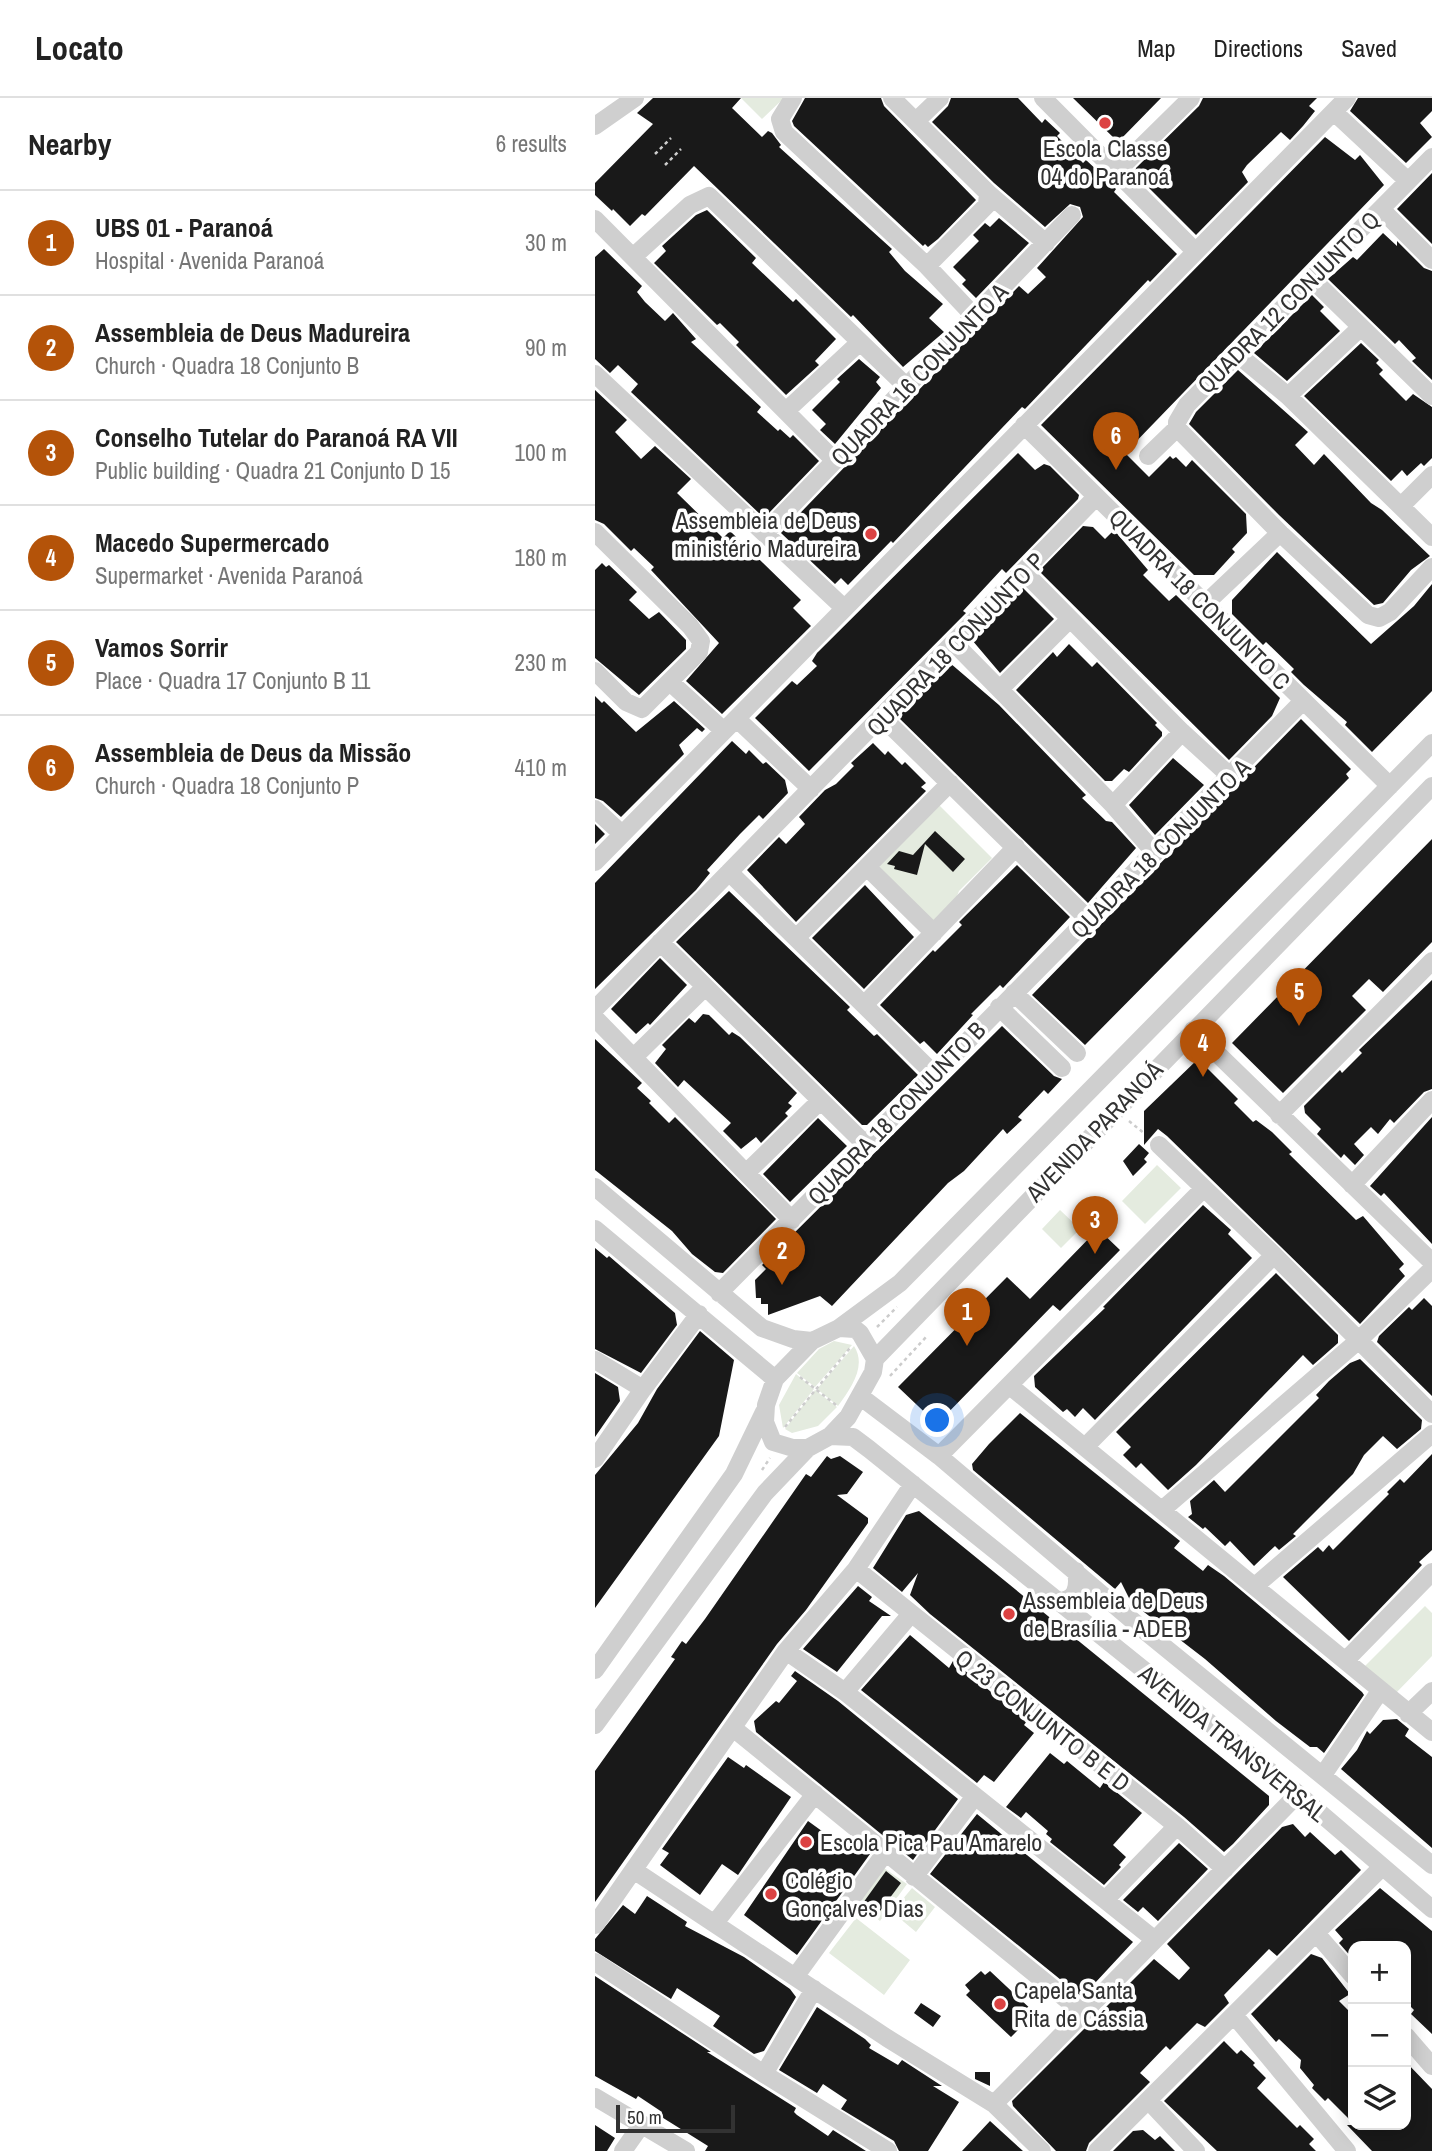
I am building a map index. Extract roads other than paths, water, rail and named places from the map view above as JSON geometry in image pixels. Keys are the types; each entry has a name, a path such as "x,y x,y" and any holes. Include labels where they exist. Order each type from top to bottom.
{"street":[{"path":"595,125 635,98"},
{"path":"793,98 779,123 927,266 975,317"},
{"path":"892,98 988,193 1046,243"},
{"path":"916,121 940,98"},
{"path":"1043,98 1195,251"},
{"path":"1117,171 1191,98"},
{"path":"595,862 1347,98"},
{"path":"1334,112 1408,181"},
{"name":"QUADRA 12 CONJUNTO Q","path":"1148,456 1177,428 1177,422 1187,405 1432,158"},
{"path":"927,266 986,205 988,193"},
{"path":"633,257 690,205 709,196 907,387"},
{"path":"1381,209 1432,260"},
{"name":"QUADRA 16 CONJUNTO A","path":"765,533 1072,215"},
{"path":"595,219 835,461"},
{"path":"1312,279 1432,396"},
{"path":"1288,396 1361,327"},
{"path":"787,411 860,342"},
{"path":"1237,355 1288,396 1432,537"},
{"path":"596,376 844,608"},
{"name":"QUADRA 18 CONJUNTO C","path":"1024,425 1390,786"},
{"path":"1177,428 1280,533 1368,615 1379,618 1390,612 1432,567"},
{"path":"1401,506 1432,475"},
{"name":"QUADRA 18 CONJUNTO P","path":"595,1009 1025,573 1096,497"},
{"path":"595,531 690,626 701,641 699,652 671,683 642,709 626,702 595,671"},
{"path":"1205,604 1280,533"},
{"path":"1025,573 1182,733 1230,776"},
{"path":"1000,689 1069,620"},
{"path":"955,644 1113,805 1155,853"},
{"path":"671,683 730,725 811,789"},
{"name":"QUADRA 18 CONJUNTO A","path":"1014,993 1303,701"},
{"path":"883,718 1089,920"},
{"path":"1113,805 1182,733"},
{"path":"595,1670 734,1474 755,1435 775,1379 788,1362 812,1341 839,1328 900,1283 1432,743"},
{"path":"797,937 950,783"},
{"name":"AVENIDA PARANOÁ","path":"875,1359 1432,786"},
{"path":"595,809 622,834"},
{"path":"865,1004 1016,847"},
{"path":"1316,862 1313,870 1314,882 1323,888 1335,887"},
{"path":"868,868 934,933"},
{"path":"729,872 934,1074"},
{"path":"1274,902 1293,898 1300,913 1297,922"},
{"path":"660,942 865,1144"},
{"path":"1279,1115 1432,961"},
{"path":"634,1057 704,988"},
{"path":"1014,993 1077,1053"},
{"name":"QUADRA 18 CONJUNTO B","path":"720,1293 1014,993"},
{"path":"999,1007 1062,1068"},
{"path":"595,1018 792,1220"},
{"path":"1193,1030 1432,1262"},
{"path":"1352,1185 1432,1100"},
{"path":"746,1173 820,1101"},
{"path":"1159,1145 1360,1339 1432,1414"},
{"path":"595,1187 762,1328 793,1339 812,1341"},
{"path":"939,1456 1203,1189"},
{"path":"595,1195 595,1202"},
{"path":"631,1218 617,1211 604,1219 602,1234 775,1379"},
{"path":"1085,1447 1274,1255"},
{"path":"1163,1509 1360,1339 1432,1269"},
{"path":"595,1459 699,1314"},
{"path":"595,1725 765,1493 809,1448 830,1436 848,1417 861,1397 873,1372 875,1359 860,1333 855,1329 839,1328"},
{"path":"595,1360 643,1389"},
{"path":"1010,1386 1432,1732"},
{"name":"AVENIDA TRANSVERSAL","path":"861,1397 939,1456 1430,1865"},
{"path":"766,1405 765,1422 773,1442 793,1448 809,1448"},
{"path":"1255,1587 1432,1434"},
{"name":"AVENIDA TRANSVERSAL","path":"830,1436 853,1437 913,1484 1298,1794 1432,1909"},
{"path":"595,1925 786,1651 856,1569 913,1484"},
{"name":"Q 23 CONJUNTO B E D","path":"856,1569 910,1615 1177,1826 1225,1868"},
{"path":"1056,1601 1065,1602 1073,1596 1079,1587 1076,1572"},
{"path":"1346,1660 1432,1572"},
{"path":"1090,1626 1090,1611 1110,1601"},
{"path":"845,1692 910,1615"},
{"path":"786,1651 845,1692 1155,1940"},
{"path":"1408,1714 1432,1690"},
{"path":"1323,1775 1380,1691"},
{"path":"733,1728 1081,2012"},
{"path":"715,1923 815,1794"},
{"path":"994,2104 1081,2012 1298,1794"},
{"path":"914,1877 975,1796"},
{"path":"1106,1899 1177,1826"},
{"path":"795,1977 884,1853"},
{"path":"1097,2151 1150,2102 1382,1867"},
{"path":"635,1871 887,2038 994,2104 1042,2151"},
{"path":"1404,1887 1425,1892 1432,1885"},
{"path":"1316,1933 1348,1970"},
{"path":"595,1962 764,2074 888,2151"},
{"path":"764,2074 814,1989"},
{"path":"1234,2015 1347,2151"},
{"path":"1411,2042 1432,2066"},
{"path":"595,2097 686,2151"},
{"path":"1150,2102 1196,2151"},
{"path":"623,2151 642,2124"}],"place":[{"name":"Escola Classe 04 do Paranoá","path":"1105,123"},
{"name":"Assembleia de Deus da Missão","path":"1116,470"},
{"name":"Assembleia de Deus ministério Madureira","path":"871,534"},
{"name":"Vamos Sorrir","path":"1299,1026"},
{"name":"Macedo Supermercado","path":"1203,1077"},
{"name":"Conselho Tutelar do Paranoá RA VII","path":"1095,1254"},
{"name":"Assembleia de Deus Madureira","path":"782,1285"},
{"name":"UBS 01 - Paranoá","path":"967,1346"},
{"name":"Assembleia de Deus de Brasília - ADEB","path":"1009,1614"},
{"name":"Escola Pica Pau Amarelo","path":"806,1842"},
{"name":"Colégio Gonçalves Dias","path":"771,1894"},
{"name":"Capela Santa Rita de Cássia","path":"1000,2004"}]}
